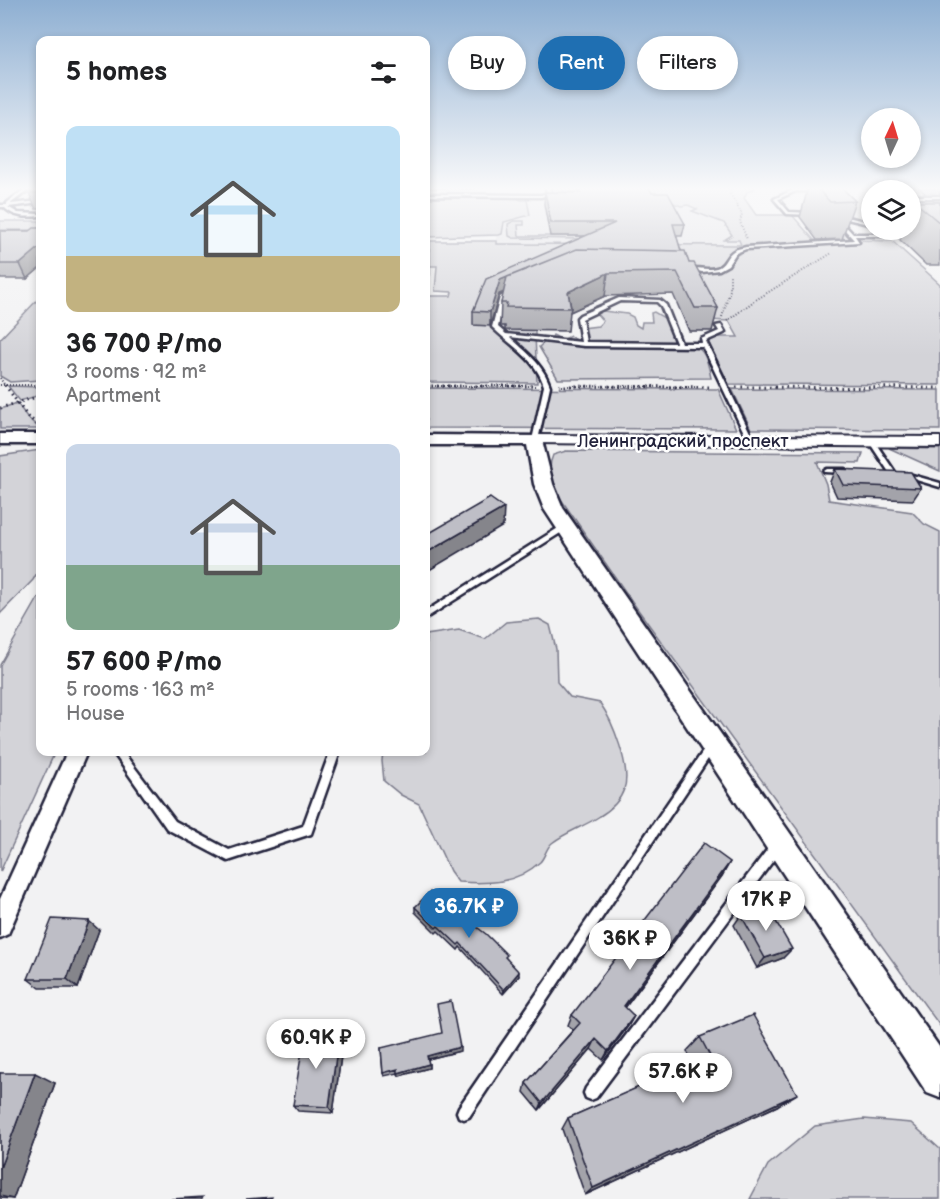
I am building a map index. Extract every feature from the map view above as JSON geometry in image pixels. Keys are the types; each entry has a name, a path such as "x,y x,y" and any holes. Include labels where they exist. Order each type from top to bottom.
{"main road":[{"path":"0,439 36,439"},
{"name":"Ленинградский проспект","path":"430,440 535,440"},
{"path":"535,440 538,471 544,490 566,527 940,1080"}],"street":[{"name":"Ленинградский проспект","path":"535,440 940,442"},
{"path":"0,926 75,756"}],"lane":[{"path":"679,268 712,270 721,268 734,252 750,248 829,244"},
{"path":"516,290 502,297 495,327 540,368 547,386 535,440"},
{"path":"584,344 579,319 619,299 648,300 663,305 679,345"},
{"path":"719,326 722,332 703,340 751,441"},
{"path":"504,335 584,344 705,345"},
{"path":"872,442 892,472"},
{"path":"828,471 849,471"},
{"path":"881,472 892,472 940,485"},
{"path":"430,612 566,527"},
{"path":"464,1112 714,743"},
{"path":"121,756 171,825 228,856 307,830 334,756"},
{"path":"591,1093 780,842"}],"path":[{"path":"748,244 750,248"},
{"path":"719,326 754,301 846,244"},
{"path":"719,326 730,290 730,272"},
{"path":"0,378 28,417 36,423"},
{"path":"0,385 36,386"},
{"path":"430,386 940,388"},
{"path":"0,408 36,397"}],"shaded area":[{"path":"430,244 895,244 940,284 940,385 729,384 706,337 738,337 729,321 708,320 689,282 591,282 534,309 537,383 430,382 430,296 451,296 452,292 435,291 437,266 430,266"},
{"path":"497,244 740,244 741,245"},
{"path":"36,301 36,380 10,382 0,376 0,339"},
{"path":"595,312 627,314 633,317 636,325 641,328 642,322 652,322 651,313 654,312 666,319 676,348 692,346 698,348 708,363 711,378 558,379 539,347 545,342 550,343 553,335 560,341 570,336 581,344 582,328 598,326 603,321"},
{"path":"8,386 36,387 36,396 20,401"},
{"path":"430,388 718,389 736,429 430,428"},
{"path":"732,389 940,390 940,430 751,429"},
{"path":"17,403 36,425 36,429 0,429 0,409"},
{"path":"889,448 940,449 940,471"},
{"path":"36,451 36,575 0,614 0,456"},
{"path":"566,451 863,453 860,463 817,462 826,484 829,500 912,512 924,524 940,532 940,1026 636,607 556,492 550,474 551,460 553,455"},
{"path":"36,602 36,756 53,756 0,872 0,665"},
{"path":"539,619 550,625 556,649 557,682 570,697 600,703 620,745 626,780 622,793 607,811 552,843 540,862 531,869 512,879 502,881 458,882 450,871 419,804 401,795 384,781 383,756 430,756 430,634 459,630 485,639 506,622"},
{"path":"864,1119 911,1123 940,1149 940,1199 750,1199 768,1165 815,1126"}],"building":[{"path":"0,244 36,244 36,250 20,264 0,264"},
{"path":"567,244 679,244 681,251 577,249 500,280 490,312 473,311 486,279"},
{"path":"577,249 685,251 689,263 694,263 718,308 695,308 677,272 608,273 568,292 571,308 506,307 507,303 501,303 507,277"},
{"path":"835,469 911,472 921,488 843,485"},
{"path":"490,498 504,508 430,551 430,533"},
{"path":"704,843 730,862 624,1006 634,1016 608,1051 596,1039 542,1103 526,1083 580,1023 572,1015"},
{"path":"430,892 486,934 507,955 505,957 519,972 504,990 460,943 458,945 438,926 436,928 415,907"},
{"path":"767,906 792,949 765,958 741,915"},
{"path":"52,919 89,921 67,979 28,979"},
{"path":"451,1001 460,1047 427,1056 429,1064 398,1073 398,1069 383,1073 381,1048 442,1033 437,1004"},
{"path":"753,1015 797,1094 593,1188 568,1118 710,1056 700,1037"},
{"path":"305,1033 339,1035 329,1107 293,1105"},
{"path":"0,1073 35,1073 0,1168"},
{"path":"203,1197 202,1199 171,1199"},
{"path":"272,1197 271,1199 246,1199"}]}
